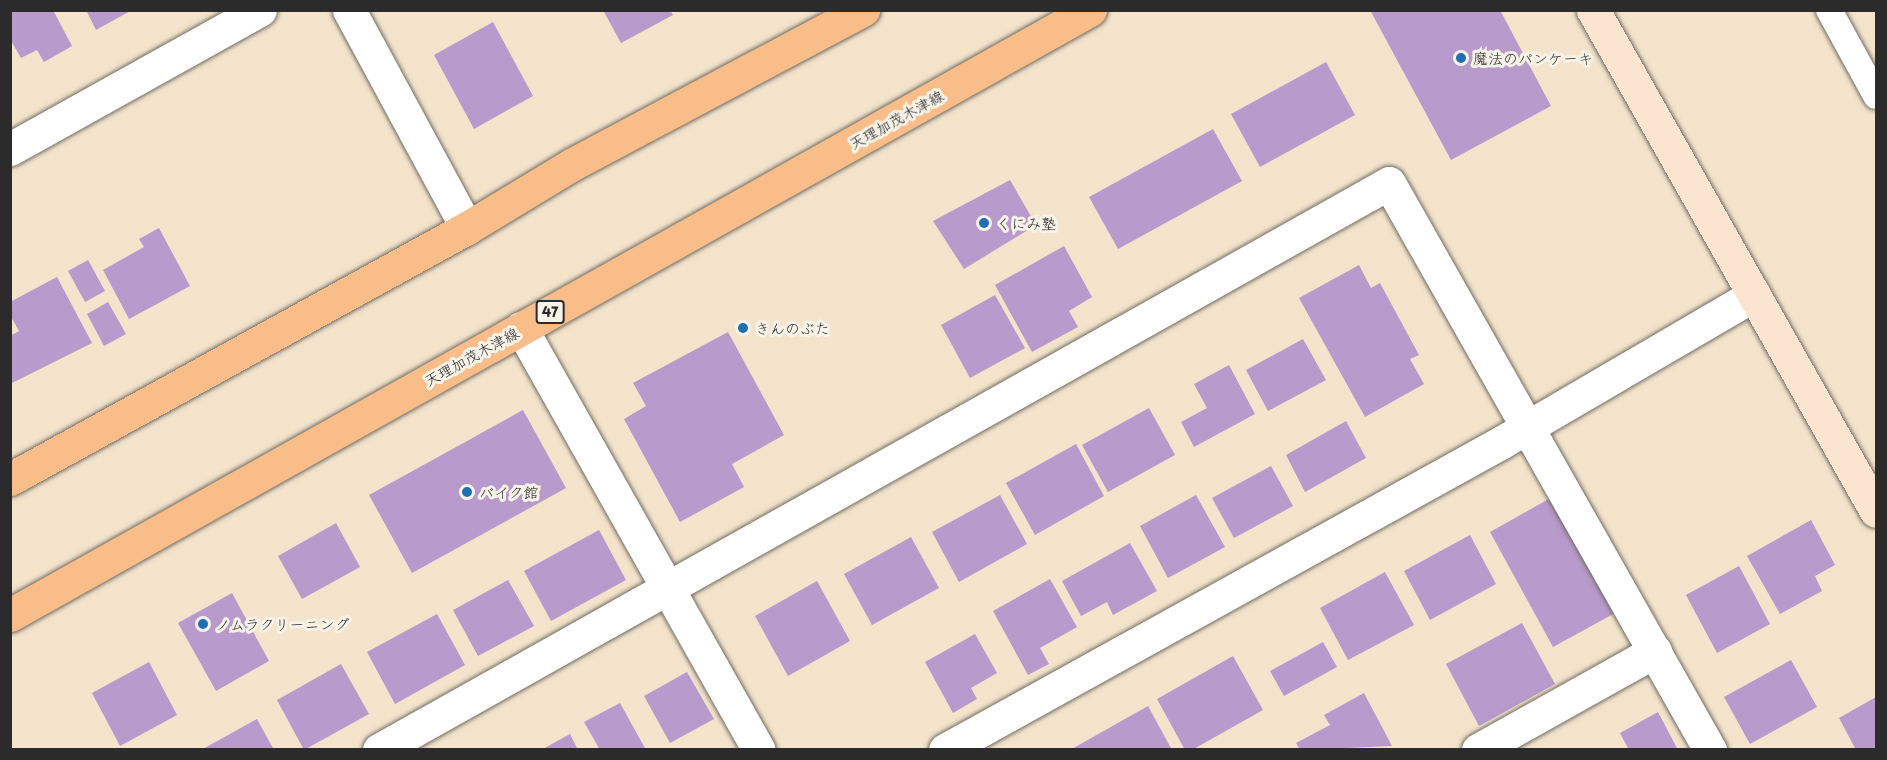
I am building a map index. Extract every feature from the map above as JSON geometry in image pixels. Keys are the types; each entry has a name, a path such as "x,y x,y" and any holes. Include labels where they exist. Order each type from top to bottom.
{"main road":[{"path":"10,479 466,228 571,165 863,10"},
{"name":"天理加茂木津線","path":"10,615 1090,10"}],"street":[{"path":"10,149 260,10"},
{"path":"349,10 466,228"},
{"path":"1593,10 1876,512"},
{"path":"380,750 667,586 1389,183 1710,750"},
{"path":"945,750 1529,427 1754,295"},
{"path":"521,328 759,750"},
{"path":"1478,750 1655,651"}],"lane":[{"path":"1829,10 1876,96"}],"building":[{"path":"12,10 53,10 72,46 44,62 37,50 21,58 10,39"},
{"path":"86,10 132,10 96,30"},
{"path":"603,10 670,10 673,15 621,43"},
{"name":"魔法のパンケーキ","path":"1370,10 1500,10 1551,106 1451,160"},
{"path":"493,22 533,96 474,129 434,55"},
{"path":"1326,62 1355,115 1260,167 1231,114"},
{"path":"1213,129 1242,181 1118,249 1089,197"},
{"name":"くにみ塾","path":"1010,180 1036,225 964,269 933,221"},
{"path":"159,228 190,286 129,319 103,270 144,247 139,239"},
{"path":"1064,246 1092,297 1069,311 1078,327 1032,352 995,285"},
{"path":"88,260 105,291 85,302 68,271"},
{"path":"1359,265 1371,288 1380,283 1419,355 1410,359 1424,384 1365,417 1299,298"},
{"path":"57,277 92,343 10,384 10,336 19,331 10,315 10,302"},
{"path":"995,295 1025,348 970,378 941,325"},
{"path":"108,302 126,334 104,346 87,314"},
{"path":"728,332 784,435 732,464 744,487 680,522 624,419 646,406 633,383"},
{"path":"1303,339 1326,380 1268,411 1246,370"},
{"path":"1229,365 1255,414 1194,447 1181,422 1207,408 1194,384"},
{"path":"1149,408 1175,455 1108,492 1082,445"},
{"name":"バイク館","path":"523,410 566,488 412,573 369,495"},
{"path":"1346,421 1366,458 1305,492 1286,455"},
{"path":"1076,444 1104,496 1035,535 1006,483"},
{"path":"1271,466 1293,506 1234,538 1212,498"},
{"path":"1000,495 1027,544 959,582 932,532"},
{"path":"1196,495 1225,547 1168,578 1140,526"},
{"path":"1554,496 1617,612 1553,647 1490,532"},
{"path":"1811,520 1835,565 1815,576 1822,591 1780,614 1747,556"},
{"path":"336,523 360,567 302,599 278,556"},
{"path":"599,530 626,580 551,621 524,571"},
{"path":"1470,535 1496,584 1430,620 1404,571"},
{"path":"911,537 939,588 872,625 844,574"},
{"path":"1130,543 1157,591 1113,615 1107,602 1081,616 1062,581"},
{"path":"1739,566 1770,624 1717,653 1686,595"},
{"path":"1385,572 1414,625 1348,660 1320,608"},
{"path":"1050,579 1077,627 1040,648 1049,664 1028,675 993,611"},
{"path":"508,580 534,626 478,656 453,610"},
{"path":"817,581 850,641 788,676 755,616"},
{"path":"232,593 269,661 216,691 178,623"},
{"path":"437,614 465,665 395,704 367,652"},
{"path":"1522,623 1555,684 1479,726 1446,664"},
{"path":"975,634 997,673 971,688 977,699 953,713 925,662"},
{"path":"1323,642 1337,667 1284,696 1270,671"},
{"path":"1233,656 1263,710 1192,750 1185,750 1157,699"},
{"path":"1791,660 1817,707 1750,744 1724,697"},
{"path":"149,662 177,715 120,746 92,693"},
{"path":"341,664 369,714 304,750 277,700"},
{"path":"687,672 714,719 670,743 644,696"},
{"path":"1364,693 1392,746 1300,750 1296,743 1330,725 1324,715"},
{"path":"1876,697 1876,750 1856,750 1839,718"},
{"path":"620,703 646,750 600,750 584,722"},
{"path":"1148,706 1172,750 1070,750"},
{"path":"1658,712 1678,750 1629,750 1620,733"},
{"path":"257,719 274,750 201,750"},
{"path":"570,734 578,750 541,750"}],"place":[{"name":"魔法のパンケーキ","path":"1461,58"},
{"name":"くにみ塾","path":"984,223"},
{"name":"きんのぶた","path":"743,328"},
{"name":"バイク館","path":"467,492"},
{"name":"ノムラクリーニング","path":"203,624"}]}
